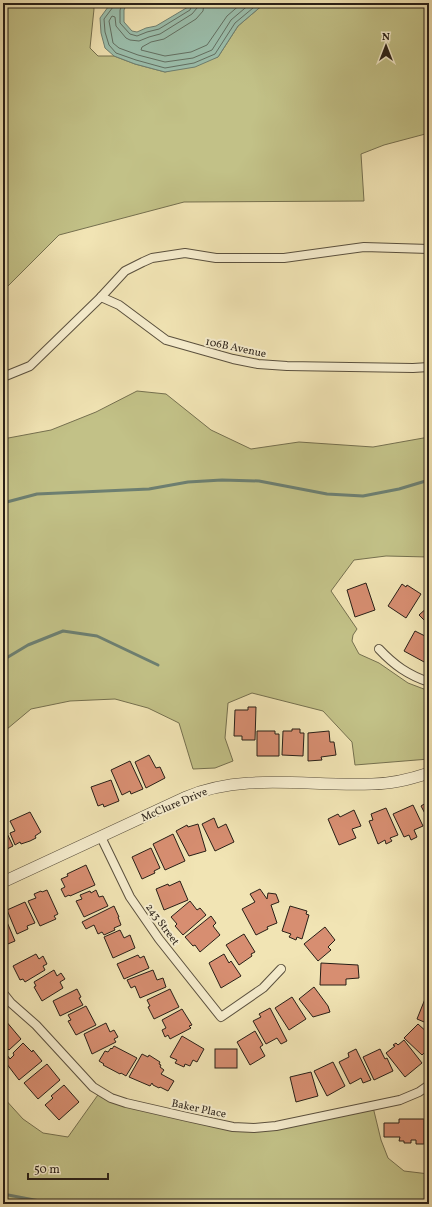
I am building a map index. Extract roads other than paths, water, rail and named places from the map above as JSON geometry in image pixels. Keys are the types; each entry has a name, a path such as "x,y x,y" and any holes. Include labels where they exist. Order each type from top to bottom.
{"street":[{"path":"3,376 30,366 125,272 152,258 185,253 216,258 284,258 364,247 429,249"},
{"name":"106B Avenue","path":"101,297 119,305 166,340 233,359 258,364 287,366 429,367"},
{"path":"379,649 401,670 414,677 429,682"},
{"name":"McClure Drive","path":"3,882 191,795 226,785 253,782 373,784 406,780 429,773"},
{"name":"243 Street","path":"100,837 130,897 159,939 221,1017 263,988 281,970"},
{"name":"Baker Place","path":"3,993 11,1003 36,1025 93,1087 111,1098 126,1103 233,1127 254,1128 276,1126 400,1100 414,1095 429,1085"}],"water":[{"path":"111,3 127,3 124,10 124,22 132,31 137,32 156,26 188,7 190,3 265,3 238,26 218,57 195,67 165,72 135,64 114,56 105,48 101,33 100,18"}],"waterway":[{"path":"3,503 37,494 149,489 188,482 222,480 259,481 327,494 363,496 399,489 429,480"},
{"path":"3,660 28,645 63,631 97,636 158,665"},
{"path":"3,1194 55,1204"}]}
